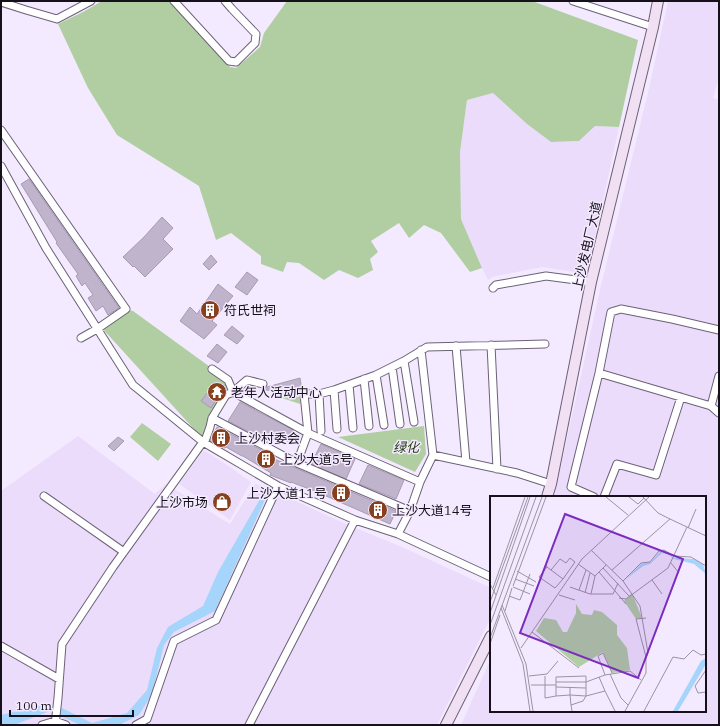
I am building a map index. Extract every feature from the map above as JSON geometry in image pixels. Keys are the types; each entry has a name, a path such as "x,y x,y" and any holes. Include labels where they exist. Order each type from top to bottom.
{"main road":[{"name":"上沙发电厂大道","path":"547,496 551,484 591,282 658,1"},
{"path":"446,725 490,638"}],"street":[{"path":"1,2 57,19 91,1"},
{"path":"174,1 229,61 236,62 255,43 256,34 225,1"},
{"path":"573,1 653,27"},
{"path":"1,130 126,308 97,329 81,338"},
{"path":"1,166 46,248 133,385 203,442 278,486 355,520 398,534 490,577"},
{"path":"493,288 496,285 546,276 591,282"},
{"path":"592,496 571,487 599,373 611,312 621,309 719,330"},
{"path":"298,463 308,433 304,394 319,394 376,375 404,361 427,347 545,344"},
{"path":"491,345 497,469"},
{"path":"456,346 466,462"},
{"path":"398,534 410,511 420,482 433,455 421,350"},
{"path":"404,361 414,422"},
{"path":"392,367 400,424"},
{"path":"212,369 228,380 233,392 308,433 420,482"},
{"path":"599,373 711,406 719,413"},
{"path":"376,375 384,425"},
{"path":"711,406 719,376"},
{"path":"364,379 368,426"},
{"path":"55,723 62,644 113,566 205,441 212,418 226,395 233,392 247,380 263,384"},
{"path":"349,385 353,428"},
{"path":"334,390 337,430"},
{"path":"319,394 321,431"},
{"path":"604,496 617,464 656,475 681,397"},
{"path":"212,418 298,463 410,511"},
{"path":"433,455 517,473 551,484"},
{"path":"136,725 147,719 174,641 216,620 278,486"},
{"path":"44,496 124,552"},
{"path":"249,725 355,520"},
{"path":"1,646 60,679"},
{"path":"42,725 55,723 66,725"}],"shaded area":[{"path":"668,1 719,1 719,78 713,98 719,100 719,725 461,725 490,660 490,712 706,712 706,496 554,496 600,290 650,84"},
{"path":"493,93 527,124 551,142 579,141 595,126 619,127 587,274 542,267 492,277 488,280 461,219 460,152 467,100"},
{"path":"78,436 155,494 166,484 230,524 255,484 263,486 348,525 402,547 490,588 490,619 437,725 1,725 1,491"},
{"name":"上沙市场","path":"203,451 227,465 251,482 230,520 179,484"}],"green space":[{"path":"102,1 169,1 230,67 236,68 260,47 264,33 287,1 532,1 638,40 619,127 595,126 579,141 551,142 527,124 493,93 467,100 460,152 461,219 482,268 470,272 441,233 424,225 409,238 399,223 371,241 378,252 370,259 373,270 358,278 339,270 324,280 299,263 287,262 283,272 261,264 261,256 231,233 216,240 199,186 117,135 88,88 58,24"},
{"path":"126,309 133,311 228,380 233,392 226,395 203,439 101,327"},
{"path":"270,394 300,397 300,404"},
{"path":"142,423 171,444 158,461 130,437"},
{"name":"绿化","path":"424,426 426,454 415,472 338,437"}],"water":[{"path":"264,492 268,493 215,611 174,632 164,645 152,694 139,715 119,725 80,725 50,711 14,725 1,725 1,715 47,704 60,707 92,723 127,713 147,690 157,648 168,627 203,606 218,572"}],"building":[{"path":"29,179 119,308 108,315 103,306 96,311 88,298 93,295 85,283 82,286 76,276 78,274 56,243 57,242 21,184"},
{"path":"162,217 173,228 163,239 173,249 145,277 123,257"},
{"path":"211,255 217,262 209,270 203,264"},
{"path":"247,272 258,280 247,295 235,287"},
{"name":"符氏世祠","path":"218,284 233,296 212,321 217,325 204,339 180,321 190,307 197,314"},
{"path":"232,326 244,336 237,344 224,335"},
{"path":"217,344 227,352 218,363 207,356"},
{"path":"300,378 302,390 300,391 263,390 267,387"},
{"name":"老年人活动中心","path":"215,383 223,389 211,408 201,401"},
{"path":"240,402 295,431 288,442 275,433 268,442 228,421"},
{"path":"217,427 273,456 272,458 396,511 390,524 317,492 270,475 271,473 243,456 210,441"},
{"path":"118,437 124,441 114,451 108,446"},
{"path":"321,444 355,459 346,479 311,464"},
{"path":"368,465 404,480 396,499 359,484"}],"place":[{"name":"符氏世祠","path":"210,310"},
{"name":"老年人活动中心","path":"217,392"},
{"name":"上沙村委会","path":"221,438"},
{"name":"上沙大道5号","path":"266,459"},
{"name":"上沙大道11号","path":"341,493"},
{"name":"上沙市场","path":"222,502"},
{"name":"上沙大道14号","path":"378,510"}]}
